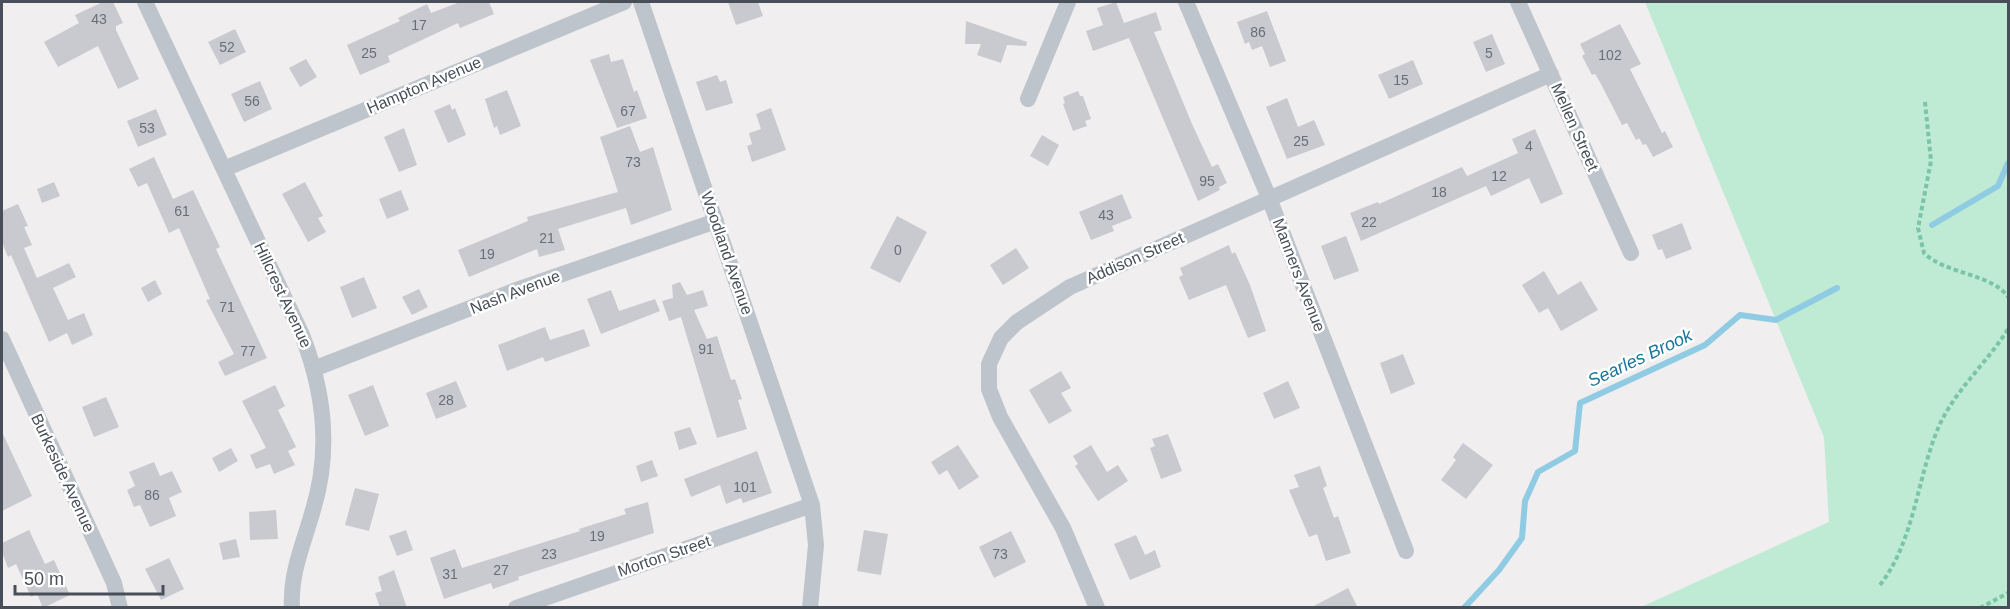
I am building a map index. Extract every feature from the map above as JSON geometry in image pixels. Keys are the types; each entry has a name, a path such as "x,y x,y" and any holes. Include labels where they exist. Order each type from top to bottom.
{"street":[{"name":"Hillcrest Avenue","path":"145,2 302,335 315,368 323,425 323,471 296,560 292,608"},
{"name":"Hampton Avenue","path":"224,169 624,2"},
{"name":"Woodland Avenue","path":"641,2 812,504"},
{"path":"1028,99 1068,2"},
{"name":"Manners Avenue","path":"1186,2 1269,198 1406,551"},
{"name":"Mellen Street","path":"1518,2 1631,253"},
{"name":"Addison Street","path":"1097,608 1063,528 1000,417 989,389 989,364 1001,338 1017,322 1070,287 1551,74"},
{"name":"Nash Avenue","path":"315,368 522,288 716,221"},
{"name":"Burkeside Avenue","path":"2,339 114,583 120,608"},
{"path":"810,608 816,545 812,504"},
{"name":"Morton Street","path":"516,608 812,504"}],"path":[{"path":"1925,102 1931,161 1918,228 1924,253 1937,263 1992,284 2008,297"},
{"path":"1880,585 1901,545 1940,424 1953,401 2008,329"},
{"path":"1980,608 2008,593"}],"green space":[{"path":"1645,2 2008,2 2008,607 1641,607 1829,522 1824,437"}],"building":[{"path":"103,2 113,2 123,23 116,26 116,30 139,79 118,89 98,46 58,67 44,42 79,23 75,15"},
{"path":"460,2 489,2 494,14 460,28 458,23 388,56 390,62 360,75 347,45 400,21 398,18 427,4 431,13"},
{"path":"728,2 758,2 763,16 736,25"},
{"path":"1116,2 1124,23 1156,12 1162,30 1154,32 1192,124 1212,167 1218,164 1227,183 1219,187 1220,190 1198,201 1129,38 1093,51 1086,31 1103,25 1097,8"},
{"path":"1267,11 1286,61 1270,67 1262,46 1252,50 1249,42 1245,44 1237,22"},
{"path":"966,21 1027,42 1026,46 1007,45 1001,63 977,55 981,44 965,44"},
{"path":"1620,24 1641,64 1630,69 1662,133 1665,131 1673,147 1653,157 1646,144 1643,145 1639,138 1636,140 1627,123 1622,125 1601,84 1595,74 1592,75 1582,56 1585,54 1580,44"},
{"path":"235,29 246,52 220,65 208,42"},
{"path":"1492,34 1505,64 1486,72 1473,42"},
{"path":"609,54 611,62 623,59 634,92 637,90 647,118 617,128 590,60"},
{"path":"306,59 317,77 300,87 289,68"},
{"path":"1413,60 1423,84 1389,99 1378,75"},
{"path":"717,75 720,82 726,80 733,103 706,111 696,82"},
{"path":"260,81 272,109 244,122 231,94"},
{"path":"507,90 521,126 500,135 497,126 494,128 485,99"},
{"path":"1078,91 1080,96 1083,96 1091,119 1085,121 1087,126 1073,131 1063,104 1065,103 1063,97"},
{"path":"1287,98 1298,127 1314,120 1325,145 1287,159 1266,107"},
{"path":"450,104 452,110 455,108 466,135 448,143 434,111"},
{"path":"771,108 786,150 752,162 747,146 752,144 749,133 761,129 756,114"},
{"path":"156,109 167,135 138,147 127,121"},
{"path":"630,126 640,152 653,147 672,210 631,225 626,208 558,229 565,250 539,257 537,249 469,277 458,250 528,221 527,217 618,192 600,137"},
{"path":"404,128 417,165 399,172 384,137"},
{"path":"1535,129 1563,194 1541,204 1529,178 1491,196 1486,186 1361,241 1350,213 1378,202 1379,204 1462,167 1467,176 1518,153 1512,139"},
{"path":"1042,135 1059,145 1048,166 1030,156"},
{"path":"154,157 173,199 193,190 220,247 216,249 267,358 225,376 218,362 234,354 206,300 210,299 179,228 169,233 147,183 138,187 129,169"},
{"path":"54,182 60,196 42,203 37,189"},
{"path":"305,182 323,216 318,218 326,232 308,242 282,194"},
{"path":"401,190 409,210 387,219 379,199"},
{"path":"1122,194 1132,218 1112,226 1114,231 1091,240 1079,212"},
{"path":"18,204 28,226 24,227 32,245 24,248 37,278 69,263 76,277 53,288 68,320 84,313 93,335 72,345 67,333 49,342 11,255 8,257 2,242 2,211"},
{"path":"897,216 927,232 900,283 870,268"},
{"path":"1682,223 1692,249 1666,259 1662,249 1658,250 1652,235"},
{"path":"1346,236 1359,271 1334,280 1321,246"},
{"path":"1229,245 1232,254 1235,252 1250,285 1266,331 1248,338 1226,285 1189,300 1179,277 1183,275 1180,268"},
{"path":"1016,248 1029,268 1003,285 990,265"},
{"path":"1544,271 1558,295 1581,281 1598,310 1561,331 1548,308 1539,313 1522,285"},
{"path":"364,277 377,308 352,318 340,287"},
{"path":"155,280 162,294 148,302 141,288"},
{"path":"680,282 687,295 703,290 708,306 694,310 707,339 717,336 731,380 735,379 742,399 738,400 747,429 717,438 681,317 669,321 662,301 673,298 672,285"},
{"path":"419,289 428,307 412,315 402,297"},
{"path":"611,290 619,311 655,299 660,311 601,334 587,299"},
{"path":"545,327 550,340 584,329 590,346 545,362 543,357 507,371 498,345"},
{"path":"1403,354 1415,384 1391,394 1380,363"},
{"path":"1061,371 1071,388 1061,393 1072,411 1049,424 1029,390"},
{"path":"456,381 467,407 436,419 426,393"},
{"path":"1288,381 1300,408 1274,419 1263,393"},
{"path":"275,385 285,406 278,410 296,447 288,451 295,465 274,474 270,464 256,469 250,455 266,448 242,401"},
{"path":"373,385 389,426 365,436 348,395"},
{"path":"106,397 119,427 94,437 82,407"},
{"path":"690,427 697,444 679,450 674,432"},
{"path":"2,432 32,496 2,511"},
{"path":"1168,434 1182,471 1161,479 1150,448 1155,446 1152,439"},
{"path":"1463,443 1493,465 1466,499 1441,480 1456,460 1453,457"},
{"path":"958,445 979,477 959,490 947,470 939,475 931,462"},
{"path":"1091,445 1107,472 1118,465 1128,481 1098,501 1075,466 1078,464 1073,456"},
{"path":"231,448 238,461 219,472 212,458"},
{"path":"757,451 772,493 743,503 741,498 726,504 720,485 691,497 684,479"},
{"path":"652,460 658,476 641,482 636,466"},
{"path":"154,462 160,476 172,471 182,492 169,498 176,516 150,527 140,505 134,507 127,490 135,486 129,472"},
{"path":"1320,466 1327,486 1323,488 1334,518 1338,516 1351,553 1326,561 1317,534 1309,537 1289,490 1299,487 1294,475"},
{"path":"355,488 379,494 369,531 345,525"},
{"path":"648,502 654,533 518,577 519,580 493,589 491,583 444,599 430,558 455,549 462,568 580,531 579,529 626,514 624,509"},
{"path":"276,510 278,539 250,540 249,512"},
{"path":"29,530 45,564 54,560 70,595 43,608 37,594 31,597 16,564 8,568 2,552 2,543"},
{"path":"406,530 413,550 397,556 389,536"},
{"path":"864,530 888,534 881,575 857,571"},
{"path":"1011,531 1026,562 994,578 979,547"},
{"path":"1136,535 1145,555 1155,550 1161,567 1130,580 1114,544"},
{"path":"236,539 240,557 223,560 219,543"},
{"path":"169,558 184,589 161,600 145,569"},
{"path":"394,570 407,608 380,608 375,593 382,591 378,577"},
{"path":"1348,588 1358,608 1310,608"}],"waterway":[{"name":"Searles Brook","path":"1932,225 1998,186 2008,163"},
{"name":"Searles Brook","path":"1464,608 1499,570 1522,538 1525,501 1538,472 1575,451 1580,403 1705,345 1740,315 1776,320 1837,288"}]}
